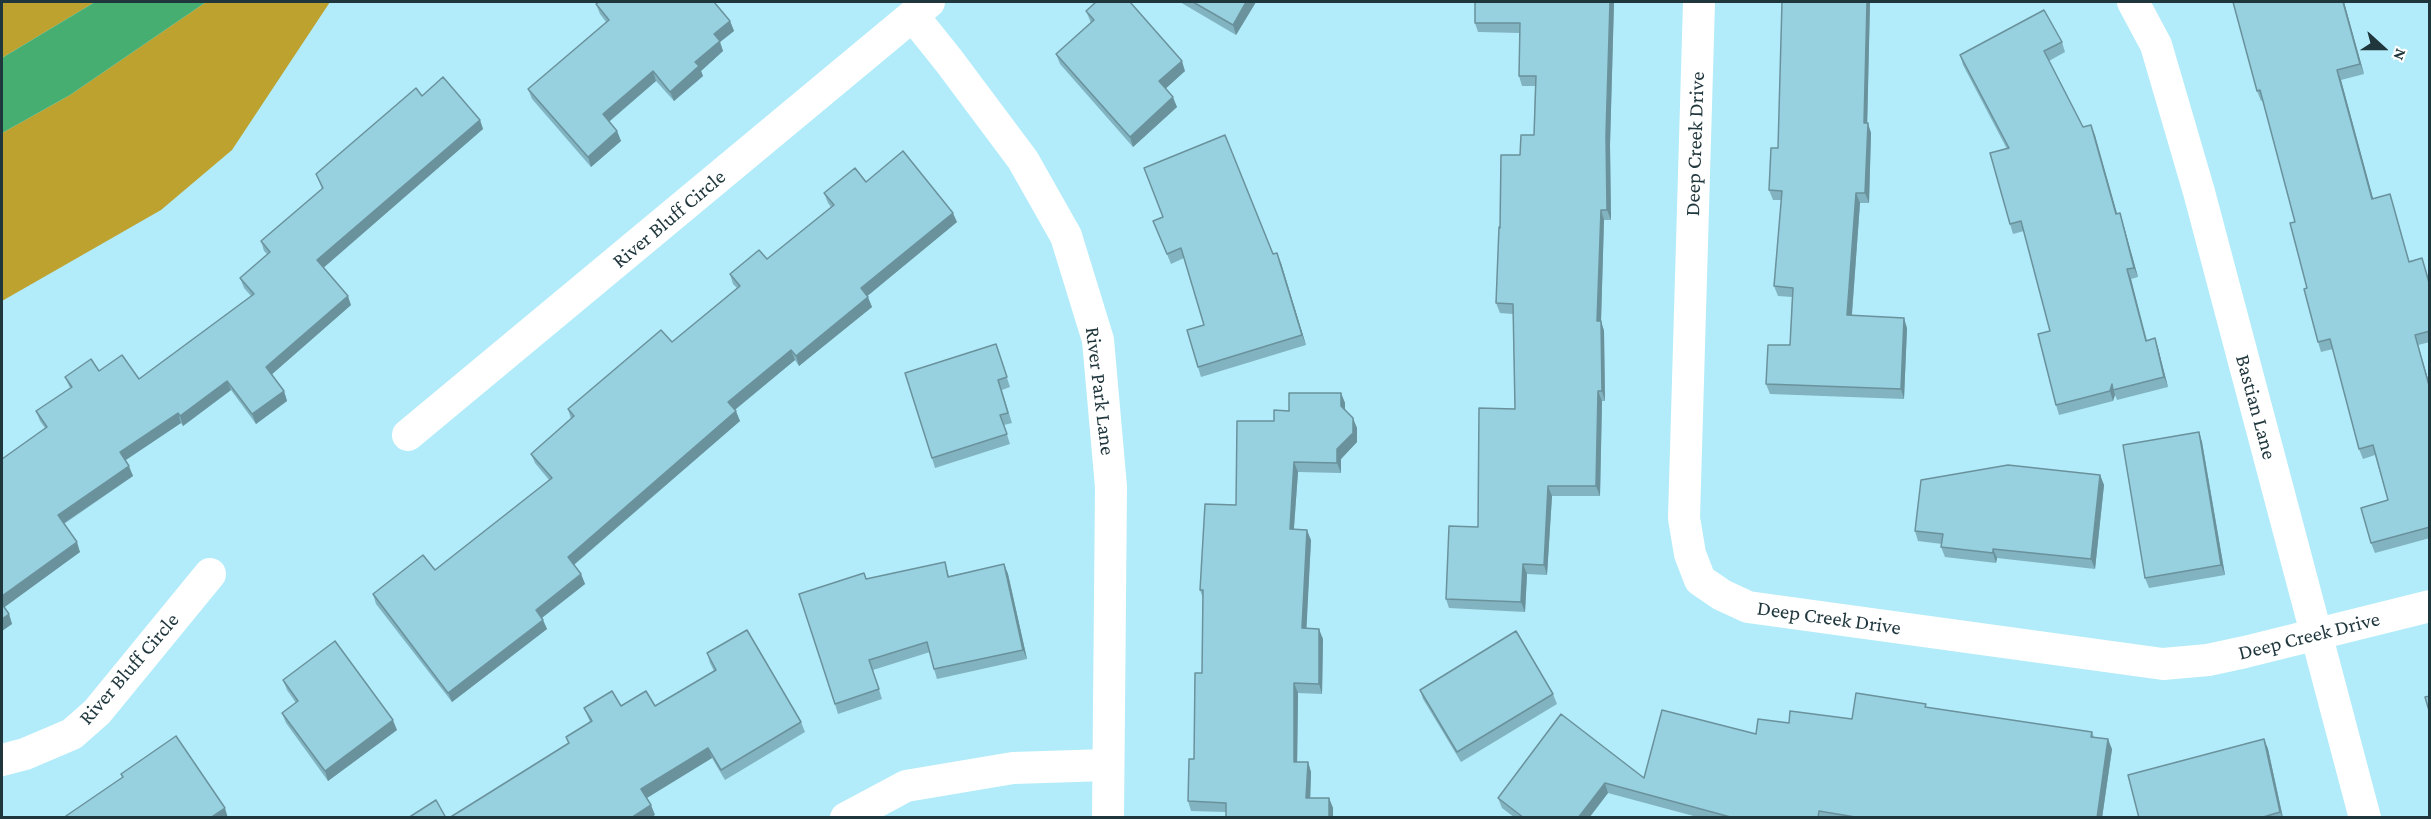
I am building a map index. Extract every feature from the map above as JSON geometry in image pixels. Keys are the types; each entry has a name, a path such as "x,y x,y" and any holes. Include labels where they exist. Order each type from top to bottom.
{"street":[{"name":"Deep Creek Drive","path":"1699,2 1684,518 1690,554 1700,580 1722,595 1748,607 2163,664 2208,660 2430,606"},
{"name":"Bastian Lane","path":"2133,2 2156,45 2199,192 2366,818"},
{"name":"River Bluff Circle","path":"408,435 921,9"},
{"name":"River Park Lane","path":"921,9 949,61 1023,160 1066,236 1098,340 1111,487 1108,818"},
{"name":"River Bluff Circle","path":"2,760 25,754 72,734 97,712 210,574"},
{"path":"846,818 906,786 1013,768 1107,765"}],"shaded area":[{"path":"2,2 95,2 2,58"},
{"path":"95,2 206,2 70,95 2,133 2,58"},
{"path":"206,2 330,2 232,150 161,210 2,301 2,133 70,95"}],"building":[{"path":"599,2 714,2 730,21 714,34 720,41 695,62 699,66 670,92 653,71 603,114 617,131 588,157 528,89 609,20 596,4"},
{"path":"1096,2 1130,2 1182,61 1159,81 1173,97 1130,137 1056,54 1094,20 1086,11"},
{"path":"1193,2 1246,2 1233,25"},
{"path":"1475,2 1610,2 1606,135 1607,210 1601,210 1597,321 1601,321 1602,391 1598,391 1596,486 1548,486 1544,565 1523,564 1521,602 1446,599 1449,526 1478,527 1479,408 1515,409 1513,304 1496,303 1501,155 1520,155 1521,135 1534,135 1536,76 1519,76 1520,23 1475,23"},
{"path":"1782,2 1867,2 1864,123 1868,123 1865,193 1856,193 1847,315 1904,318 1901,389 1766,384 1768,345 1790,345 1793,288 1774,286 1782,191 1769,190 1771,148 1778,148"},
{"path":"2233,2 2343,2 2360,64 2337,70 2372,199 2390,194 2409,262 2422,258 2430,286 2430,331 2415,335 2430,389 2430,527 2371,543 2361,508 2388,500 2373,445 2359,449 2330,339 2318,342 2290,223 2295,222 2260,90 2257,91"},
{"path":"2044,10 2062,42 2044,51 2083,127 2091,125 2116,214 2120,213 2134,268 2127,269 2146,341 2155,338 2164,377 2113,390 2112,384 2110,391 2056,405 2038,334 2050,331 2021,221 2010,224 1990,153 2009,148 1960,55"},
{"path":"443,77 480,120 317,260 348,296 266,367 284,391 252,414 227,381 180,416 178,413 120,452 129,466 58,515 77,542 2,596 2,459 47,427 36,411 72,387 65,377 91,359 99,371 122,355 139,379 254,294 240,278 270,252 261,241 323,188 316,174 416,88 422,96"},
{"path":"1225,135 1273,254 1277,253 1302,335 1198,367 1187,330 1204,325 1181,248 1167,254 1153,221 1163,217 1144,168"},
{"path":"903,151 953,213 861,288 868,297 796,356 791,350 728,402 736,411 568,557 581,574 536,610 543,620 448,693 373,594 423,555 435,570 552,478 531,454 574,416 568,409 661,330 672,342 740,286 730,274 759,250 767,259 834,205 824,193 855,168 866,182"},
{"path":"996,344 1007,377 998,380 1008,413 1000,415 1007,434 932,458 905,373"},
{"path":"1289,393 1341,393 1341,406 1353,418 1353,433 1337,449 1337,463 1294,462 1290,529 1307,530 1302,628 1319,629 1319,684 1294,683 1294,762 1308,762 1306,798 1329,798 1329,818 1226,818 1226,803 1188,801 1189,759 1194,759 1195,673 1202,673 1203,590 1200,590 1205,504 1236,505 1237,421 1274,421 1274,410 1289,411"},
{"path":"2199,432 2221,565 2145,578 2123,445"},
{"path":"2008,465 2100,475 2091,559 1993,549 1993,553 1941,547 1943,534 1915,531 1921,480"},
{"path":"945,562 948,577 1004,564 1023,650 934,669 927,642 869,660 879,689 835,704 799,594 864,573 866,579"},
{"path":"2,604 9,614 2,619"},
{"path":"747,630 801,722 721,770 708,748 641,789 651,805 631,818 449,818 569,743 566,737 592,721 584,708 612,691 621,706 646,691 655,706 716,670 707,653"},
{"path":"1516,631 1553,694 1457,752 1420,690"},
{"path":"335,641 393,720 325,771 282,713 298,701 283,680"},
{"path":"1856,693 1926,704 1925,707 2092,732 2091,737 2108,739 2097,818 1861,818 1819,811 1818,818 1734,818 1605,783 1578,818 1524,818 1498,798 1561,714 1644,778 1662,710 1756,734 1758,719 1789,723 1790,711 1852,719"},
{"path":"2430,696 2430,714 2425,697"},
{"path":"176,736 225,808 210,818 63,818 123,777 121,774"},
{"path":"2264,739 2280,812 2260,818 2139,818 2128,775"},
{"path":"436,800 446,818 408,818"}]}
